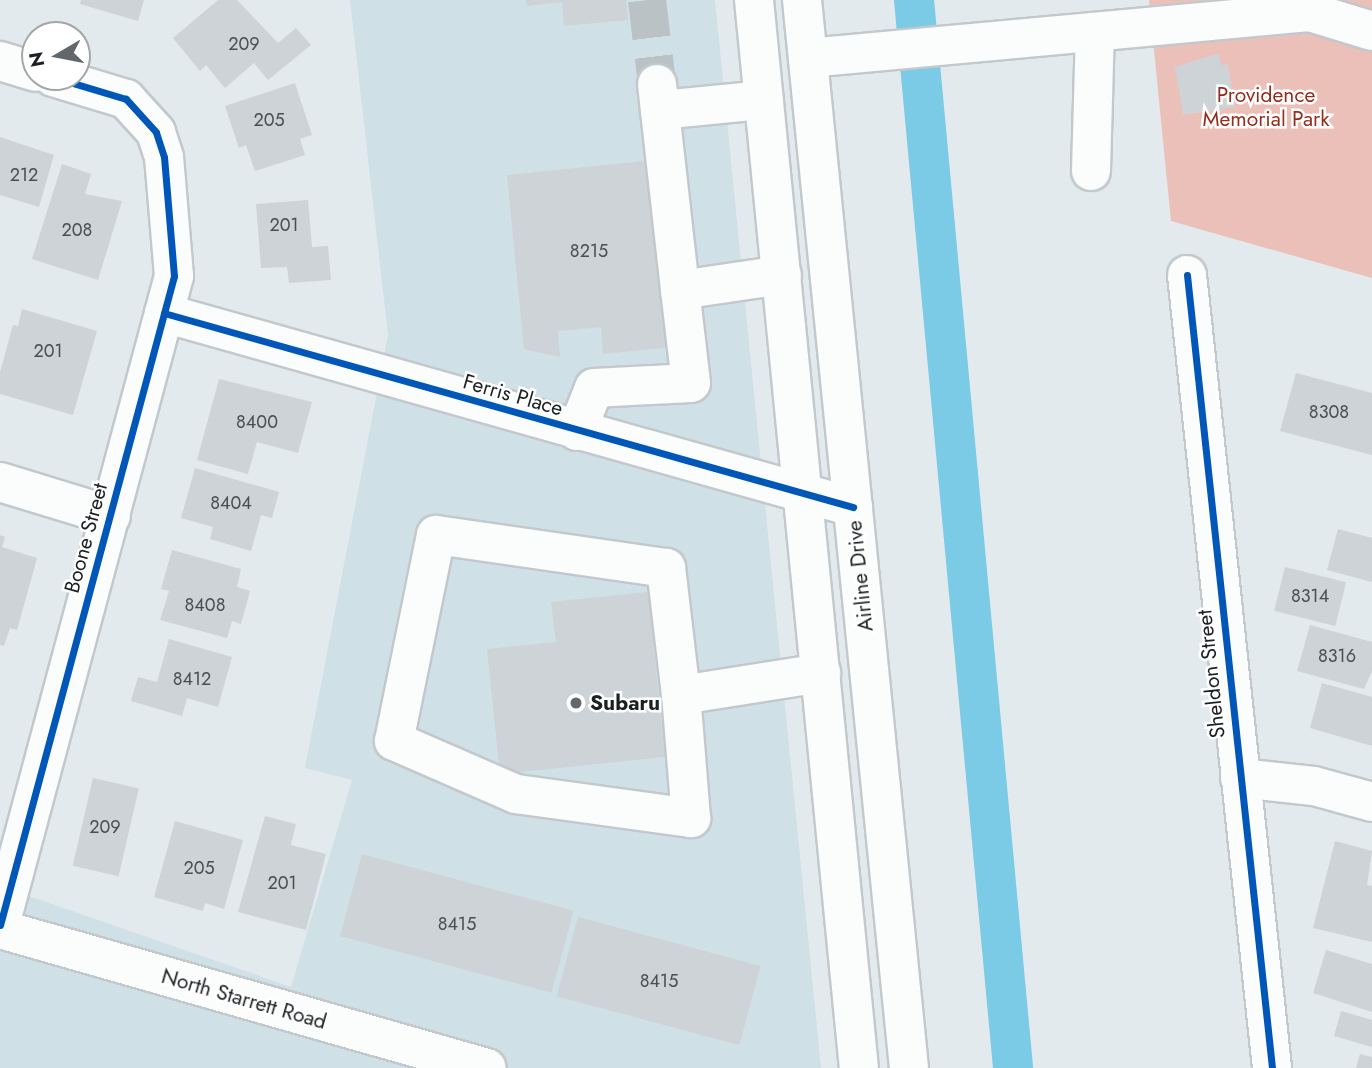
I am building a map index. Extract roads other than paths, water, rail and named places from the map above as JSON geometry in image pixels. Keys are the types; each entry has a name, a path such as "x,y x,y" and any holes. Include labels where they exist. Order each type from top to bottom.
{"main road":[{"path":"754,0 859,1068"},
{"name":"Airline Drive","path":"802,0 909,1068"},
{"path":"760,62 1310,12 1358,19"},
{"path":"1091,171 1095,32"},
{"path":"0,61 21,68"},
{"name":"Boone Street","path":"0,927 174,276 163,157 156,132 127,99 91,88"},
{"path":"577,431 594,388 691,383 658,97 764,100"},
{"path":"681,290 782,275"},
{"name":"Sheldon Street","path":"1187,275 1272,1068"},
{"name":"Ferris Place","path":"164,313 804,496 853,507"},
{"path":"0,482 111,516"},
{"path":"436,535 666,568 681,695 691,818 516,794 394,741 436,535"},
{"path":"681,695 821,673"},
{"path":"1240,778 1314,786 1372,802"},
{"name":"North Starrett Road","path":"0,927 487,1068"}],"waterway":[{"path":"914,0 1013,1068"}],"tunnel":[{"path":"647,0 657,84"}],"place":[{"name":"Subaru","path":"576,703"}],"park label":[{"name":"Providence Memorial Park","path":"1266,107"}]}
